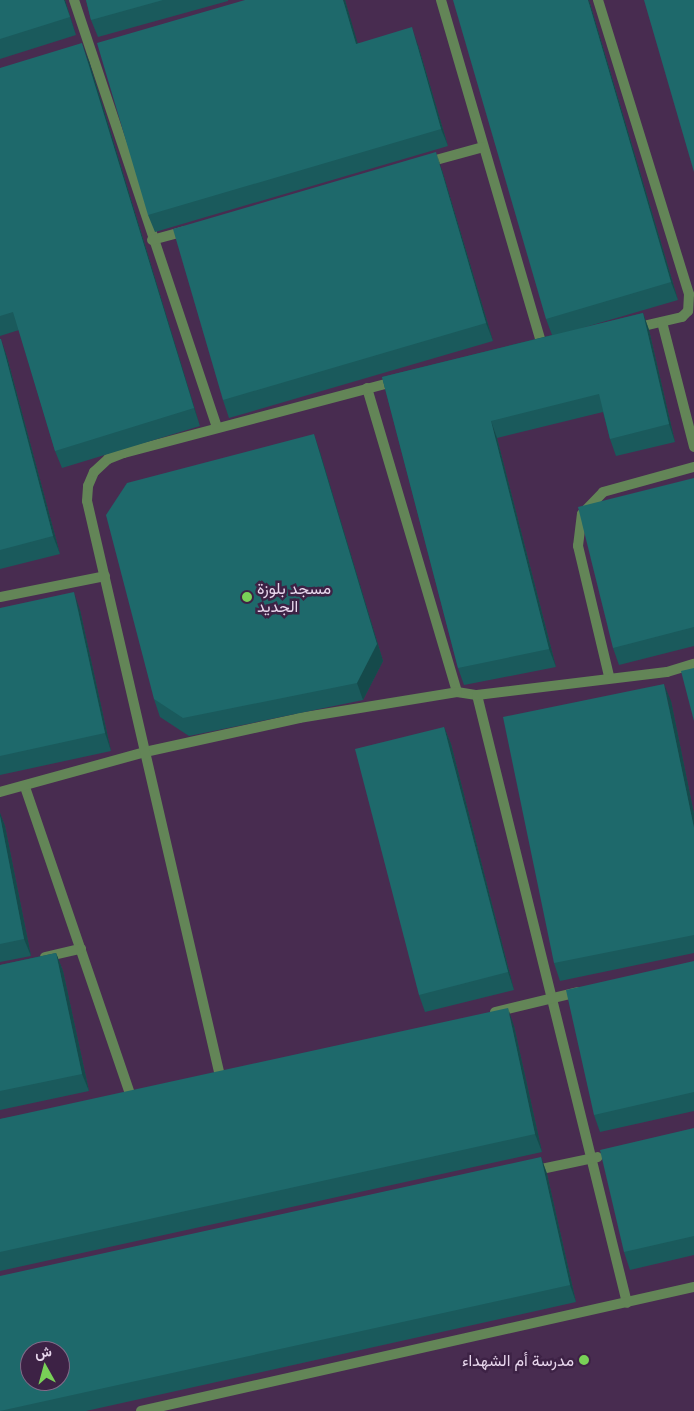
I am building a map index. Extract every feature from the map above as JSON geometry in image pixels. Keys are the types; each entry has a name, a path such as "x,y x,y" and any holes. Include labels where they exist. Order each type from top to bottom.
{"street":[{"path":"74,0 152,240 217,428"},
{"path":"442,0 483,147 543,348"},
{"path":"598,0 689,294 688,311 682,317 625,330"},
{"path":"417,165 483,147"},
{"path":"152,240 200,227"},
{"path":"662,322 694,447"},
{"path":"220,1076 87,501 94,472 108,459 404,379"},
{"path":"367,388 457,692"},
{"path":"609,676 578,546 582,514 603,492 694,467"},
{"path":"0,597 105,576"},
{"path":"0,792 25,787 145,752 299,718 457,692 477,695 609,676 667,672 694,664"},
{"path":"477,695 554,996 627,1302"},
{"path":"25,787 130,1094"},
{"path":"36,959 81,949"},
{"path":"480,1016 554,996 591,989"},
{"path":"525,1172 611,1153"},
{"path":"141,1411 694,1287"}],"building":[{"path":"0,0 64,0 70,17 0,39"},
{"path":"86,0 163,0 91,20"},
{"path":"245,0 343,0 356,44 412,27 441,129 148,215 97,43"},
{"path":"453,0 588,0 671,282 546,319"},
{"path":"644,0 694,0 694,172"},
{"path":"82,43 194,408 55,451 13,312 0,316 0,68"},
{"path":"436,152 486,323 223,400 173,229"},
{"path":"643,313 669,424 610,439 599,394 491,421 549,649 458,668 382,377"},
{"path":"0,339 53,536 0,550"},
{"name":"مسجد بلوزة الجديد","path":"314,434 377,644 357,683 183,718 154,699 106,515 127,483"},
{"path":"694,478 694,627 613,648 578,507"},
{"path":"74,592 105,733 0,756 0,608"},
{"path":"694,668 694,721 681,671"},
{"path":"664,684 694,828 694,935 554,963 503,717"},
{"path":"444,727 508,972 419,995 355,749"},
{"path":"0,816 24,939 0,944"},
{"path":"56,953 82,1074 0,1091 0,965"},
{"path":"694,961 694,1092 594,1115 566,990"},
{"path":"508,1008 535,1134 0,1252 0,1119"},
{"path":"694,1128 694,1236 624,1252 600,1150"},
{"path":"541,1157 570,1285 0,1411 0,1276"}],"place":[{"name":"مسجد بلوزة الجديد","path":"247,597"},
{"name":"مدرسة أم الشهداء","path":"584,1360"}]}
